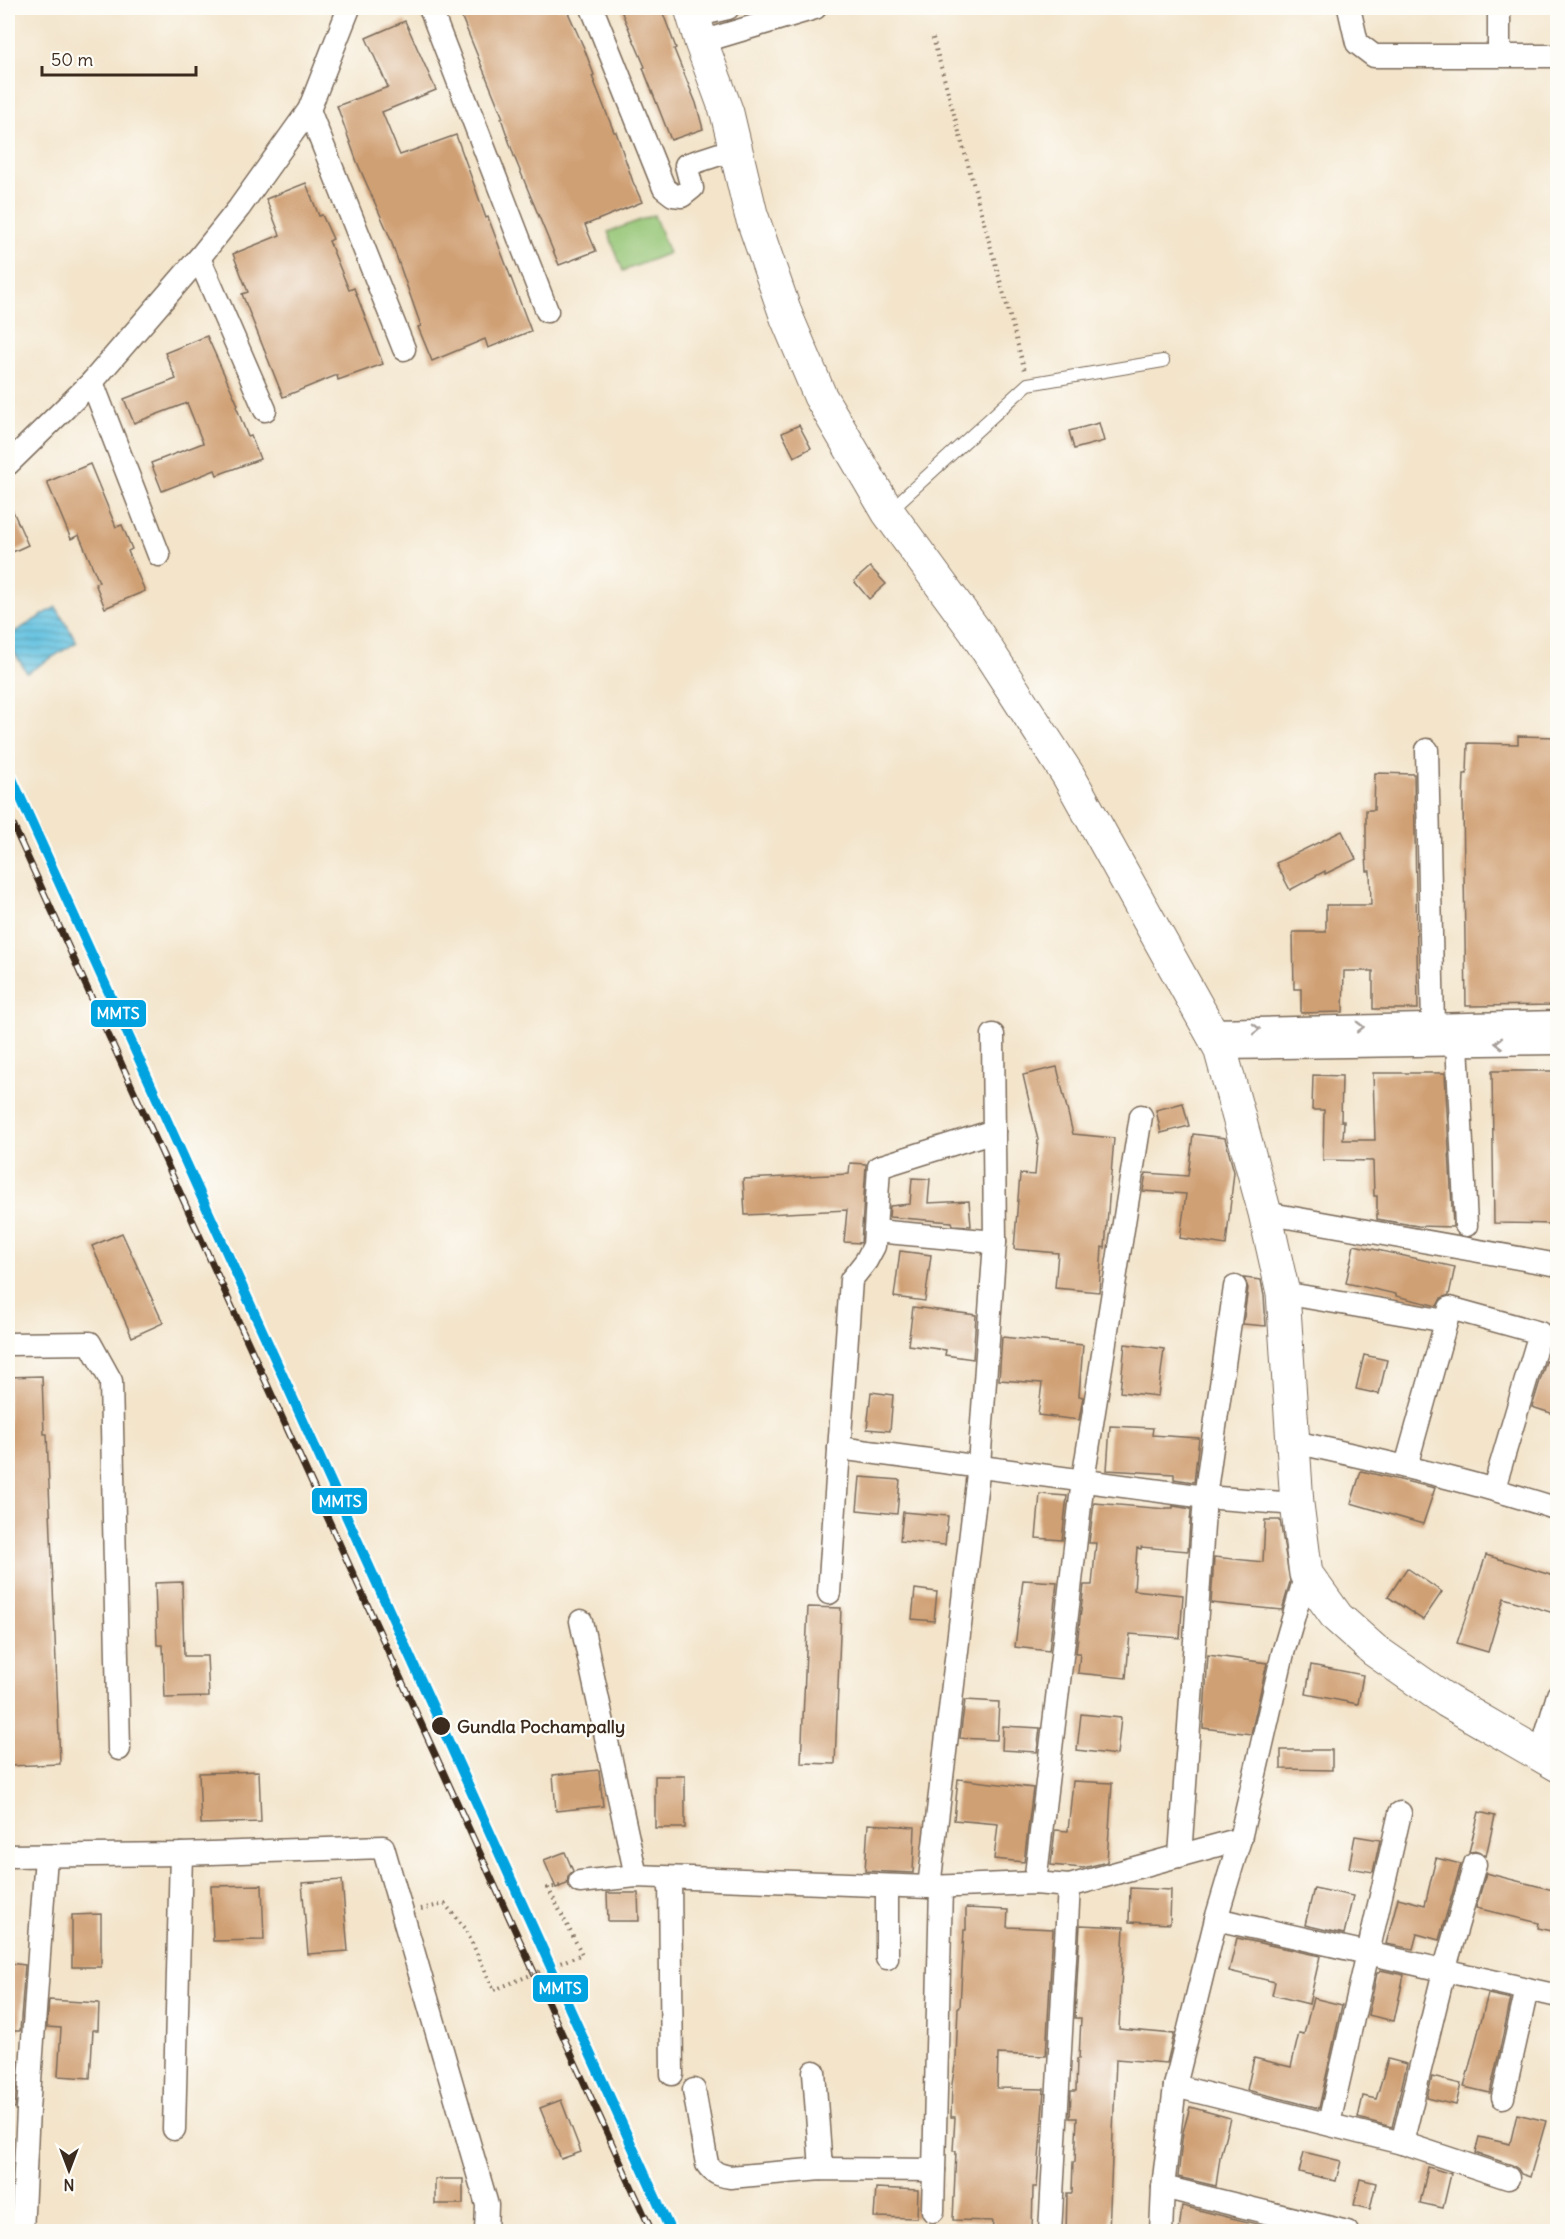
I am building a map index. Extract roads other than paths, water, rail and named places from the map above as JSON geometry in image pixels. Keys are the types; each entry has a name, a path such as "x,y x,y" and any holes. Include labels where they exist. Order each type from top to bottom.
{"main road":[{"path":"695,22 727,113 751,214 787,318 820,396 888,512 975,631 1068,775 1215,1039 1265,1213 1283,1293 1297,1504 1306,1574 1337,1617 1374,1650 1448,1701 1549,1761"}],"street":[{"path":"8,464 92,382 239,208 309,110 349,8"},
{"path":"430,8 547,311"},
{"path":"592,8 661,184 667,190 675,196 688,193 692,185 686,165 735,149"},
{"path":"695,22 728,8"},
{"path":"695,22 815,8"},
{"path":"1349,8 1357,43 1374,56 1557,56"},
{"path":"1499,8 1499,55"},
{"path":"309,110 404,349"},
{"path":"199,258 265,410"},
{"path":"92,382 159,555"},
{"path":"1427,750 1433,1026"},
{"path":"1215,1039 1433,1026 1557,1022"},
{"path":"933,2211 935,1887 979,1465 995,1242 993,1035"},
{"path":"1215,1039 1557,1043"},
{"path":"1457,1043 1466,1225"},
{"path":"1035,1883 1083,1480 1141,1116"},
{"path":"829,1593 851,1280 874,1246 879,1167 994,1131"},
{"path":"1265,1213 1557,1265"},
{"path":"876,1231 995,1242"},
{"path":"1180,1856 1205,1497 1235,1287"},
{"path":"1283,1293 1446,1321"},
{"path":"1406,1466 1450,1308 1540,1333 1494,1488"},
{"path":"8,1344 90,1343 111,1381 119,1749"},
{"path":"1294,1442 1494,1488 1557,1509"},
{"path":"839,1448 1205,1497 1297,1504"},
{"path":"1161,2232 1163,2187 1175,2086 1216,1919 1240,1839 1283,1653 1306,1574"},
{"path":"581,1621 636,1876"},
{"path":"1549,1761 1557,1695"},
{"path":"1329,2123 1400,1813"},
{"path":"580,1882 636,1876 887,1886 935,1887 1035,1883 1069,1886 1240,1839"},
{"path":"8,1856 181,1854 383,1847 487,2205 486,2232"},
{"path":"174,2129 181,1854"},
{"path":"22,2232 16,2170 17,2108 46,1856"},
{"path":"1402,2143 1444,1971 1475,1864"},
{"path":"670,1878 672,2074"},
{"path":"887,1886 887,1958"},
{"path":"1050,2232 1069,1886"},
{"path":"1216,1919 1557,1996"},
{"path":"1503,2097 1527,1989"},
{"path":"814,2072 820,2169"},
{"path":"1175,2086 1402,2143 1508,2178"},
{"path":"694,2090 707,2164 719,2175 730,2177 820,2169 934,2170"},
{"path":"1163,2187 1347,2232"}],"lane":[{"path":"888,512 1028,384 1163,361"}],"water":[{"path":"56,607 77,642 27,673 8,642 8,636"}],"railway":[{"path":"8,814 652,2232"}],"place":[{"name":"Gundla Pochampally","path":"441,1726"}]}
